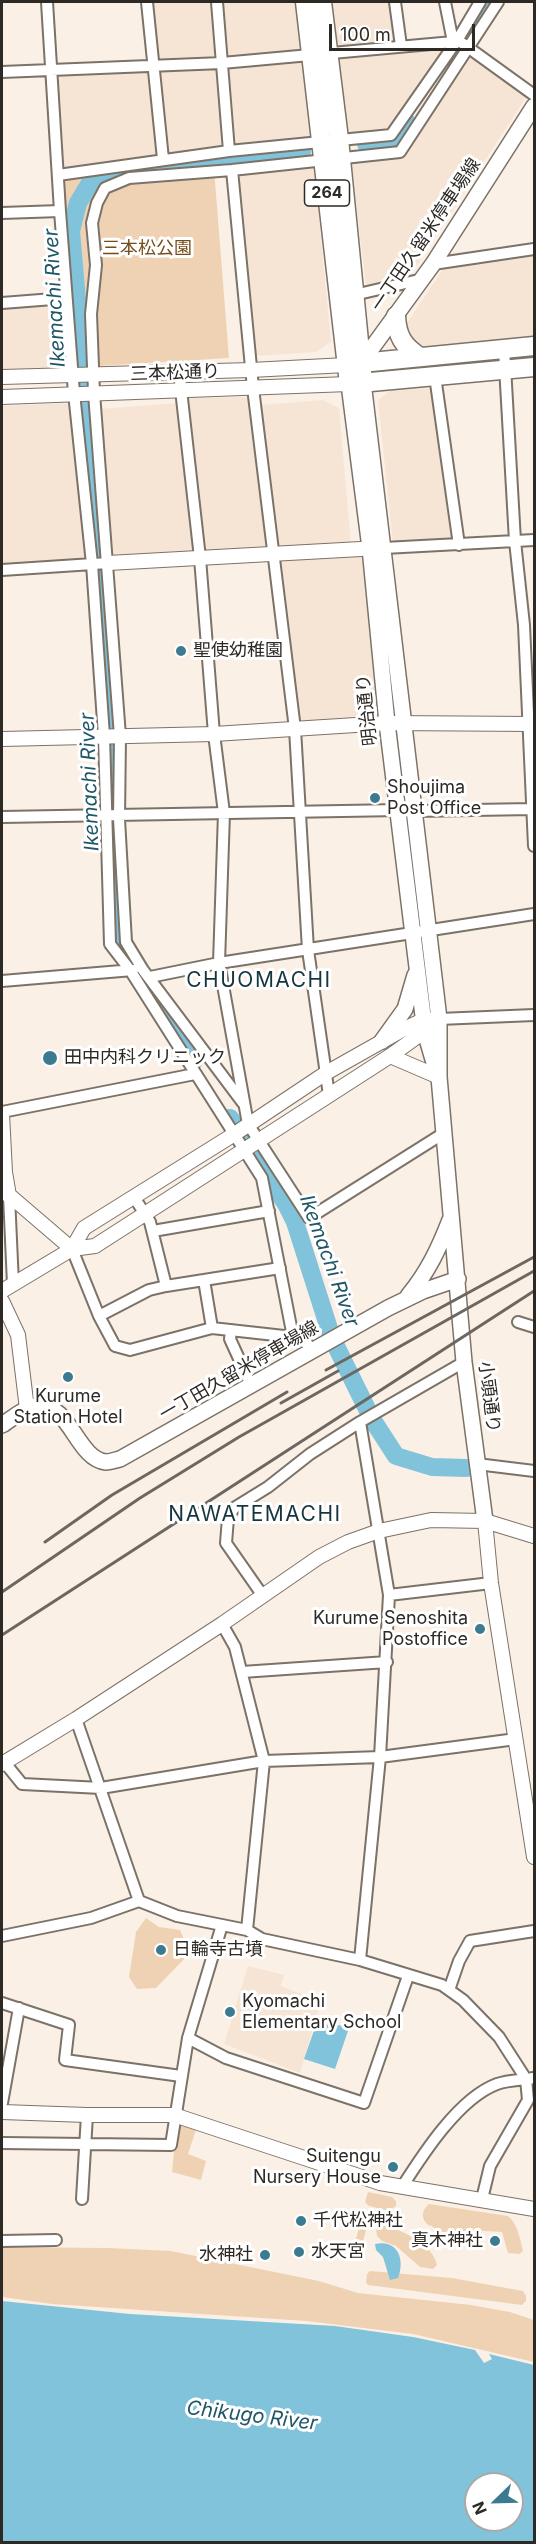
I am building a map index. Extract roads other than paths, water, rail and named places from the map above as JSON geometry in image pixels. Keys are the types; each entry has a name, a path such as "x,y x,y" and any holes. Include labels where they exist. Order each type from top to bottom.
{"highway":[{"name":"264","path":"306,2 320,55 356,383"},
{"name":"264","path":"320,55 322,2"},
{"name":"264","path":"332,159 354,295 353,364"},
{"path":"396,316 397,333 403,344 420,357"},
{"path":"353,364 534,346"},
{"path":"356,383 534,367"}],"main road":[{"name":"一丁田久留米停車場線","path":"353,364 396,316 423,279 534,106"},
{"name":"明治通り","path":"356,383 377,548 405,723 407,810 429,1024"},
{"name":"明治通り","path":"377,548 387,723 407,810"},
{"name":"明治通り","path":"420,931 417,965 429,1024"},
{"path":"382,1041 405,1009 417,965"},
{"path":"429,1024 439,1077 458,1279"},
{"path":"405,1300 423,1278 435,1257 452,1215"},
{"name":"一丁田久留米停車場線","path":"27,1409 41,1405 57,1410 83,1446 95,1458 106,1462 130,1454 405,1300 458,1279"},
{"name":"小頭通り","path":"458,1279 464,1362 485,1521"},
{"path":"2,1425 27,1409"}],"street":[{"path":"47,2 66,298 92,564 104,736 110,944 130,970 262,1178 293,1337"},
{"path":"147,2 163,159"},
{"path":"218,2 229,151"},
{"path":"395,2 401,46"},
{"path":"446,2 455,41"},
{"path":"58,175 229,151 391,135 480,2"},
{"path":"243,1103 146,973 126,942 119,814 120,735 93,375 91,314 96,265 92,223 97,203 105,188 129,178 232,170 400,152 498,2"},
{"path":"2,72 52,72 222,63 455,41 534,95"},
{"path":"232,170 253,388 295,729 308,950 329,1095"},
{"path":"2,213 60,211"},
{"path":"433,264 534,249"},
{"path":"354,295 423,279"},
{"path":"2,303 66,298"},
{"path":"504,349 515,541 531,724 534,846"},
{"name":"三本松通り","path":"2,377 251,370 353,364"},
{"path":"179,372 200,558 214,734 224,813 219,963 248,1124 309,1218 444,1133"},
{"path":"435,376 459,545"},
{"name":"三本松通り","path":"2,397 356,383"},
{"path":"2,570 534,540"},
{"path":"2,739 214,734 387,723 531,724"},
{"path":"2,817 532,809"},
{"path":"2,981 130,970 146,973 534,914"},
{"path":"72,1249 84,1228 233,1135 326,1072 382,1041 429,1024 534,1015"},
{"path":"195,1074 2,1113 7,1287 72,1249 95,1246 390,1056 429,1024"},
{"path":"390,1056 439,1077"},
{"path":"5,1192 72,1249 99,1316 115,1346 130,1350 212,1328 293,1337 316,1348"},
{"path":"134,1197 153,1231 166,1286"},
{"path":"153,1231 269,1211"},
{"path":"99,1316 149,1290 280,1269"},
{"path":"204,1280 212,1328"},
{"path":"2,1301 18,1335 27,1409"},
{"path":"518,1322 534,1327"},
{"path":"231,1330 230,1339 251,1385"},
{"path":"263,1596 226,1543 228,1518 234,1508 268,1487 310,1454 360,1422 464,1362"},
{"path":"360,1422 389,1595 380,1757 360,1960"},
{"path":"477,1464 534,1471"},
{"path":"516,1739 380,1757 264,1761 101,1788 22,1784 3,1763 76,1719 222,1624 319,1557 348,1542 379,1531 431,1520 485,1521 534,1536"},
{"path":"485,1521 491,1583 534,1857"},
{"path":"389,1595 491,1583"},
{"path":"222,1624 236,1647 264,1761 247,1930"},
{"path":"242,1672 387,1662"},
{"path":"76,1719 139,1901"},
{"path":"2,1936 91,1918 139,1901 177,1916 247,1930 262,1939 360,1960 449,1990 463,2000 500,2037 530,2079 528,2100 490,2166 482,2199"},
{"path":"2,2143 171,2145 188,2038 222,1925"},
{"path":"449,1990 459,1961 470,1941 534,1931"},
{"path":"188,2038 226,2058 364,2103 408,1976"},
{"path":"2,2003 69,2025 65,2060 181,2076"},
{"path":"2,2103 19,2008"},
{"path":"402,2187 436,2137 482,2092 499,2083 530,2079"},
{"path":"2,2112 174,2115 380,2183 534,2209"},
{"path":"82,2199 87,2115"},
{"path":"2,2241 56,2240"}],"water":[{"path":"318,2019 349,2028 335,2069 304,2059"},
{"path":"383,2243 395,2248 401,2265 398,2278 390,2280 383,2257 376,2250 375,2244"},
{"name":"Chikugo River","path":"2,2301 130,2314 335,2326 413,2337 475,2350 484,2363 492,2359 489,2354 534,2365 534,2542 2,2542"}],"waterway":[{"name":"Ikemachi River","path":"451,57 489,2"},
{"name":"Ikemachi River","path":"366,144 393,141 406,121"},
{"name":"Ikemachi River","path":"194,1061 117,936 112,752 99,552 83,409 81,347 71,231 78,203 93,178 99,174 302,152"},
{"name":"Ikemachi River","path":"230,1118 286,1204 295,1222 332,1338 372,1419 396,1456 432,1467 467,1468"}],"railway":[{"path":"326,1370 534,1257"},
{"path":"2,1592 140,1498 239,1437 534,1271"},
{"path":"2,1635 534,1291"},
{"path":"281,1403 338,1371"},
{"path":"45,1542 112,1495 287,1392"}],"place":[{"name":"聖使幼稚園","path":"181,651"},
{"name":"Shoujima Post Office","path":"375,798"},
{"name":"田中内科クリニック","path":"50,1058"},
{"name":"Kurume Station Hotel","path":"68,1377"},
{"name":"Kurume Senoshita Postoffice","path":"480,1629"},
{"name":"日輪寺古墳","path":"161,1950"},
{"name":"Kyomachi Elementary School","path":"230,2012"},
{"name":"Suitengu Nursery House","path":"393,2167"},
{"name":"千代松神社","path":"301,2221"},
{"name":"真木神社","path":"495,2241"},
{"name":"水天宮","path":"299,2252"},
{"name":"水神社","path":"265,2255"}],"district":[{"name":"CHUOMACHI","path":"259,981"},
{"name":"NAWATEMACHI","path":"255,1515"}],"park label":[{"name":"三本松公園","path":"147,249"}]}
